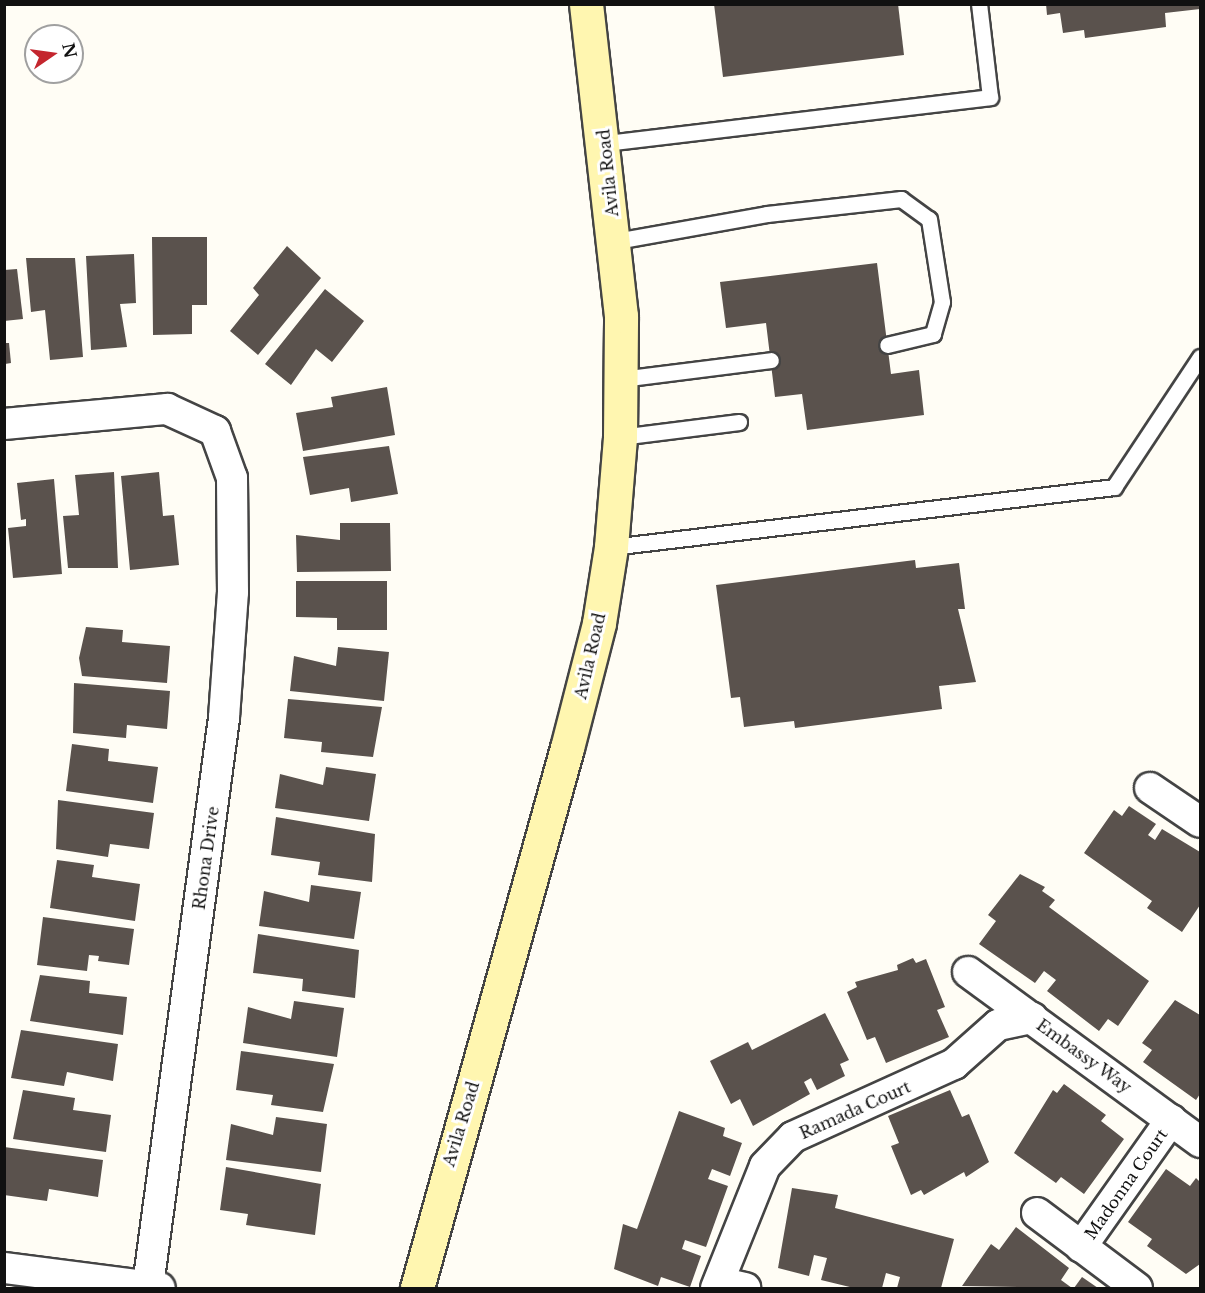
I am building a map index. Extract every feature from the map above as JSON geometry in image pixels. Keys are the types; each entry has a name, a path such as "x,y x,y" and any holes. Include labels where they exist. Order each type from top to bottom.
{"main road":[{"name":"Avila Road","path":"417,1288 570,736 611,547 620,437 621,379 616,241 606,143 586,4"}],"street":[{"name":"Rhona Drive","path":"4,424 167,409 215,431 232,478 233,592 224,718 154,1287"},
{"path":"1150,788 1200,822"},
{"name":"Embassy Way","path":"968,972 1200,1142"},
{"name":"Ramada Court","path":"727,1286 765,1166 793,1137 954,1064 998,1025 1032,1018"},
{"name":"Madonna Court","path":"1082,1247 1171,1120"},
{"name":"Madonna Court","path":"1037,1213 1137,1288"},
{"path":"4,1268 154,1287"}],"lane":[{"path":"606,143 990,96 979,4"},
{"path":"616,241 767,214 901,199 929,219 942,302 933,334 917,341 887,345"},
{"path":"611,547 1114,487 1200,357"},
{"path":"621,379 771,360"},
{"path":"620,437 739,422"}],"building":[{"path":"714,4 898,4 904,55 723,77"},
{"path":"1046,4 1200,4 1200,9 1165,13 1166,27 1085,38 1084,30 1063,33 1060,13 1047,15"},
{"path":"152,237 207,237 207,305 192,305 192,334 153,335"},
{"path":"287,246 321,278 258,355 230,331 259,295 253,288"},
{"path":"134,254 136,303 120,304 127,347 91,350 86,256"},
{"path":"26,258 75,258 83,357 50,360 45,310 31,312"},
{"path":"877,263 891,374 919,370 924,415 807,430 802,394 775,397 766,323 726,328 720,282"},
{"path":"17,269 23,319 4,321 4,270"},
{"path":"325,289 364,321 332,362 316,349 291,385 265,364"},
{"path":"5,343 9,343 11,363 5,364"},
{"path":"387,387 395,435 303,451 296,413 333,407 331,397"},
{"path":"389,446 398,494 351,502 349,488 310,495 303,457"},
{"path":"114,472 118,568 68,568 63,516 79,515 75,475"},
{"path":"159,472 163,516 174,515 179,565 130,570 121,476"},
{"path":"54,479 62,574 13,578 8,528 26,526 26,519 21,520 17,483"},
{"path":"340,523 390,523 391,571 297,572 296,535 340,540"},
{"path":"915,560 916,568 959,563 965,609 958,609 976,682 939,686 942,709 795,728 794,721 744,727 740,697 731,698 716,585"},
{"path":"296,581 387,581 387,630 337,630 337,618 296,617"},
{"path":"86,627 123,630 122,642 170,646 167,683 82,676 79,658"},
{"path":"338,647 389,652 384,701 290,691 294,656 336,666"},
{"path":"74,683 170,691 167,729 127,725 126,738 73,733"},
{"path":"288,699 382,707 373,757 321,752 322,742 284,738"},
{"path":"72,744 109,749 108,761 158,767 153,803 66,791"},
{"path":"326,767 376,774 369,821 275,808 280,774 323,785"},
{"path":"58,800 154,813 149,849 110,844 108,857 56,849"},
{"path":"1129,806 1156,824 1148,835 1155,840 1162,829 1200,852 1200,905 1182,932 1147,908 1152,901 1084,853 1114,810 1122,816"},
{"path":"276,817 375,834 372,882 318,875 320,862 271,855"},
{"path":"57,860 94,865 92,877 140,884 135,921 50,908"},
{"path":"1020,874 1045,887 1042,891 1055,900 1049,907 1149,981 1118,1026 1108,1019 1099,1031 1047,991 1056,980 1044,971 1035,983 979,944 996,921 988,915"},
{"path":"311,885 361,892 354,939 259,926 264,891 309,902"},
{"path":"43,917 134,929 129,965 98,961 99,956 89,955 87,971 37,965"},
{"path":"258,934 359,950 355,998 302,991 303,979 253,973"},
{"path":"913,958 916,963 926,959 945,1007 937,1010 949,1037 886,1063 875,1037 867,1040 847,992 857,987 855,982 898,970 897,965"},
{"path":"40,975 90,981 89,993 127,997 123,1035 30,1021"},
{"path":"1175,1000 1200,1015 1200,1094 1196,1100 1143,1062 1152,1050 1142,1043"},
{"path":"294,1001 344,1008 337,1057 243,1043 248,1007 291,1019"},
{"path":"825,1013 849,1060 840,1064 845,1076 817,1090 811,1078 804,1082 810,1094 753,1126 740,1099 731,1104 710,1061 748,1042 752,1050"},
{"path":"21,1030 118,1044 113,1081 67,1072 64,1086 11,1078"},
{"path":"241,1051 334,1064 323,1112 271,1105 273,1095 236,1090"},
{"path":"1064,1084 1106,1115 1101,1121 1124,1139 1084,1194 1061,1177 1056,1183 1014,1153 1053,1090 1057,1093"},
{"path":"23,1090 75,1098 73,1110 111,1115 106,1152 13,1139"},
{"path":"950,1090 962,1117 969,1114 989,1162 966,1177 964,1172 924,1195 921,1190 911,1195 891,1146 899,1143 888,1116"},
{"path":"679,1111 725,1128 723,1136 742,1143 730,1176 712,1169 708,1179 728,1186 706,1247 685,1240 682,1249 701,1256 690,1287 661,1277 658,1286 614,1269 623,1224 637,1229"},
{"path":"276,1117 327,1124 321,1172 226,1160 231,1124 273,1135"},
{"path":"4,1147 103,1160 98,1197 49,1189 47,1201 4,1195"},
{"path":"226,1167 321,1184 315,1235 246,1225 248,1214 220,1210"},
{"path":"1166,1169 1190,1186 1196,1178 1200,1182 1200,1264 1186,1274 1147,1246 1152,1239 1128,1222"},
{"path":"792,1188 838,1195 835,1208 954,1239 941,1288 897,1288 900,1277 886,1273 882,1288 854,1288 821,1280 827,1258 814,1255 809,1276 778,1268"},
{"path":"1016,1227 1069,1268 1061,1280 1072,1288 962,1286 991,1244 999,1250"},
{"path":"1082,1277 1098,1288 1074,1288"}]}
